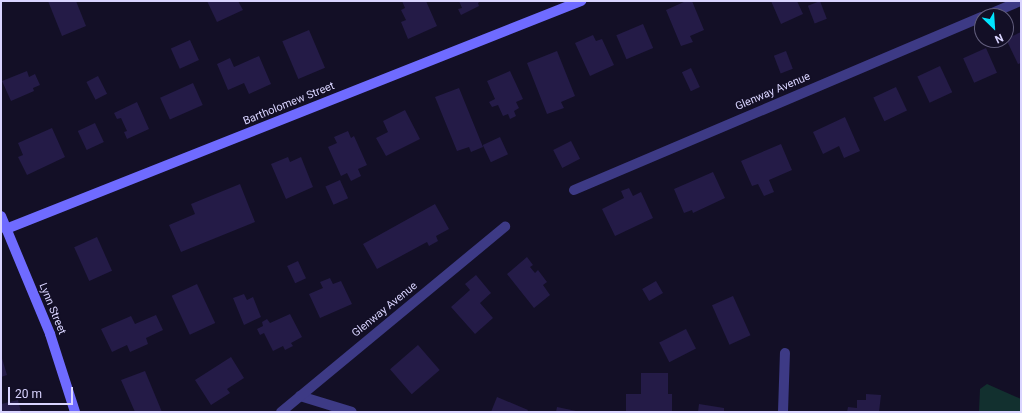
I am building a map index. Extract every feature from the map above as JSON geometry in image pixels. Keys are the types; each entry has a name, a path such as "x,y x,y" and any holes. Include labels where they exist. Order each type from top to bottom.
{"main road":[{"name":"Bartholomew Street","path":"6,229 581,1"},
{"name":"Lynn Street","path":"1,216 50,334 74,412"}],"street":[{"name":"Glenway Avenue","path":"1004,8 1020,1"},
{"name":"Glenway Avenue","path":"574,190 974,21"},
{"name":"Glenway Avenue","path":"281,412 505,227"},
{"path":"783,412 785,353"},
{"path":"300,396 352,412"}],"green space":[{"path":"987,384 1021,399 1021,412 979,412 980,389"}],"building":[{"path":"48,1 76,1 86,26 62,36"},
{"path":"207,1 238,1 243,10 217,22"},
{"path":"402,1 426,1 437,26 408,39 401,22 406,20 401,10 405,8"},
{"path":"459,1 481,1 478,3 479,6 461,15 458,9 462,8"},
{"path":"686,1 692,1 704,30 690,36 693,42 681,46 666,10"},
{"path":"771,1 797,1 803,14 781,24"},
{"path":"820,1 827,19 815,23 808,6"},
{"path":"643,24 653,48 626,59 616,35"},
{"path":"309,30 325,68 298,79 282,41"},
{"path":"1021,32 1021,63 1018,64 1010,48 1014,48 1014,35"},
{"path":"593,35 596,41 602,39 614,65 590,76 575,43"},
{"path":"190,40 199,60 180,69 171,49"},
{"path":"986,48 997,73 974,83 963,58"},
{"path":"557,51 575,96 561,102 564,108 547,114 527,63"},
{"path":"786,51 793,69 781,73 774,56"},
{"path":"259,56 271,84 249,94 244,83 228,90 217,64 230,58 234,67"},
{"path":"940,66 952,92 930,103 917,77"},
{"path":"691,68 700,87 691,91 682,72"},
{"path":"27,71 29,77 35,74 40,85 33,88 34,91 11,101 2,81"},
{"path":"510,71 523,99 516,102 519,108 514,111 516,116 510,119 508,114 503,116 498,105 492,107 489,102 495,99 487,81"},
{"path":"98,76 107,94 95,100 86,82"},
{"path":"193,83 203,105 170,120 160,98"},
{"path":"896,87 907,111 884,121 873,98"},
{"path":"459,88 483,147 471,152 469,147 457,151 435,97"},
{"path":"137,102 149,129 127,139 124,132 127,131 121,118 117,119 114,113"},
{"path":"405,110 420,139 386,156 376,138 388,132 383,121"},
{"path":"845,117 860,151 844,158 839,146 823,154 813,132"},
{"path":"95,123 104,142 87,150 78,131"},
{"path":"52,128 65,157 27,175 18,157 23,155 18,143"},
{"path":"348,131 351,138 354,136 367,165 358,169 361,176 351,181 347,173 341,176 328,147 337,143 334,137"},
{"path":"500,137 508,154 491,162 483,145"},
{"path":"571,141 580,159 562,168 553,150"},
{"path":"781,144 792,170 769,180 774,192 764,196 758,184 752,186 741,161"},
{"path":"288,157 290,162 301,157 313,187 286,199 271,164"},
{"path":"713,172 725,198 693,213 692,210 684,213 674,189"},
{"path":"340,180 348,198 334,205 325,187"},
{"path":"240,184 255,222 181,252 169,225 195,214 191,204"},
{"path":"629,188 633,196 641,192 653,218 615,236 602,209 624,198 621,191"},
{"path":"435,204 449,229 436,236 438,241 429,246 427,242 377,269 363,244"},
{"path":"97,237 112,271 89,281 74,247"},
{"path":"527,257 533,265 530,267 535,273 538,270 547,282 543,285 550,295 534,308 507,274"},
{"path":"298,261 306,278 295,283 287,266"},
{"path":"476,275 491,293 480,303 493,318 475,334 451,307 470,290 465,284"},
{"path":"330,278 333,284 341,281 352,304 320,318 309,294 323,288 320,282"},
{"path":"656,281 663,293 649,301 642,289"},
{"path":"197,284 215,323 190,335 172,296"},
{"path":"244,294 247,300 253,297 261,317 244,325 233,298"},
{"path":"733,296 750,335 729,345 712,305"},
{"path":"290,314 302,337 291,343 293,346 285,350 283,346 273,351 264,333 260,335 257,329 263,326 262,322 267,319 270,323"},
{"path":"156,315 163,330 146,338 148,344 130,352 127,345 112,352 101,329 131,316 135,324"},
{"path":"686,329 696,349 669,362 659,343"},
{"path":"418,345 440,370 412,394 390,369"},
{"path":"1,355 7,375 1,377"},
{"path":"231,357 244,378 227,389 230,393 211,405 195,380"},
{"path":"145,371 162,412 135,412 121,380"},
{"path":"641,373 668,373 668,394 672,394 672,412 626,412 626,394 641,394"},
{"path":"866,394 881,395 879,412 847,412 848,407 857,408 857,400 866,400"},
{"path":"497,397 528,410 527,412 491,412"},
{"path":"18,400 21,412 1,412 1,404"},
{"path":"699,404 724,408 724,412 698,412"},
{"path":"557,407 576,411 576,412 556,412"}]}
